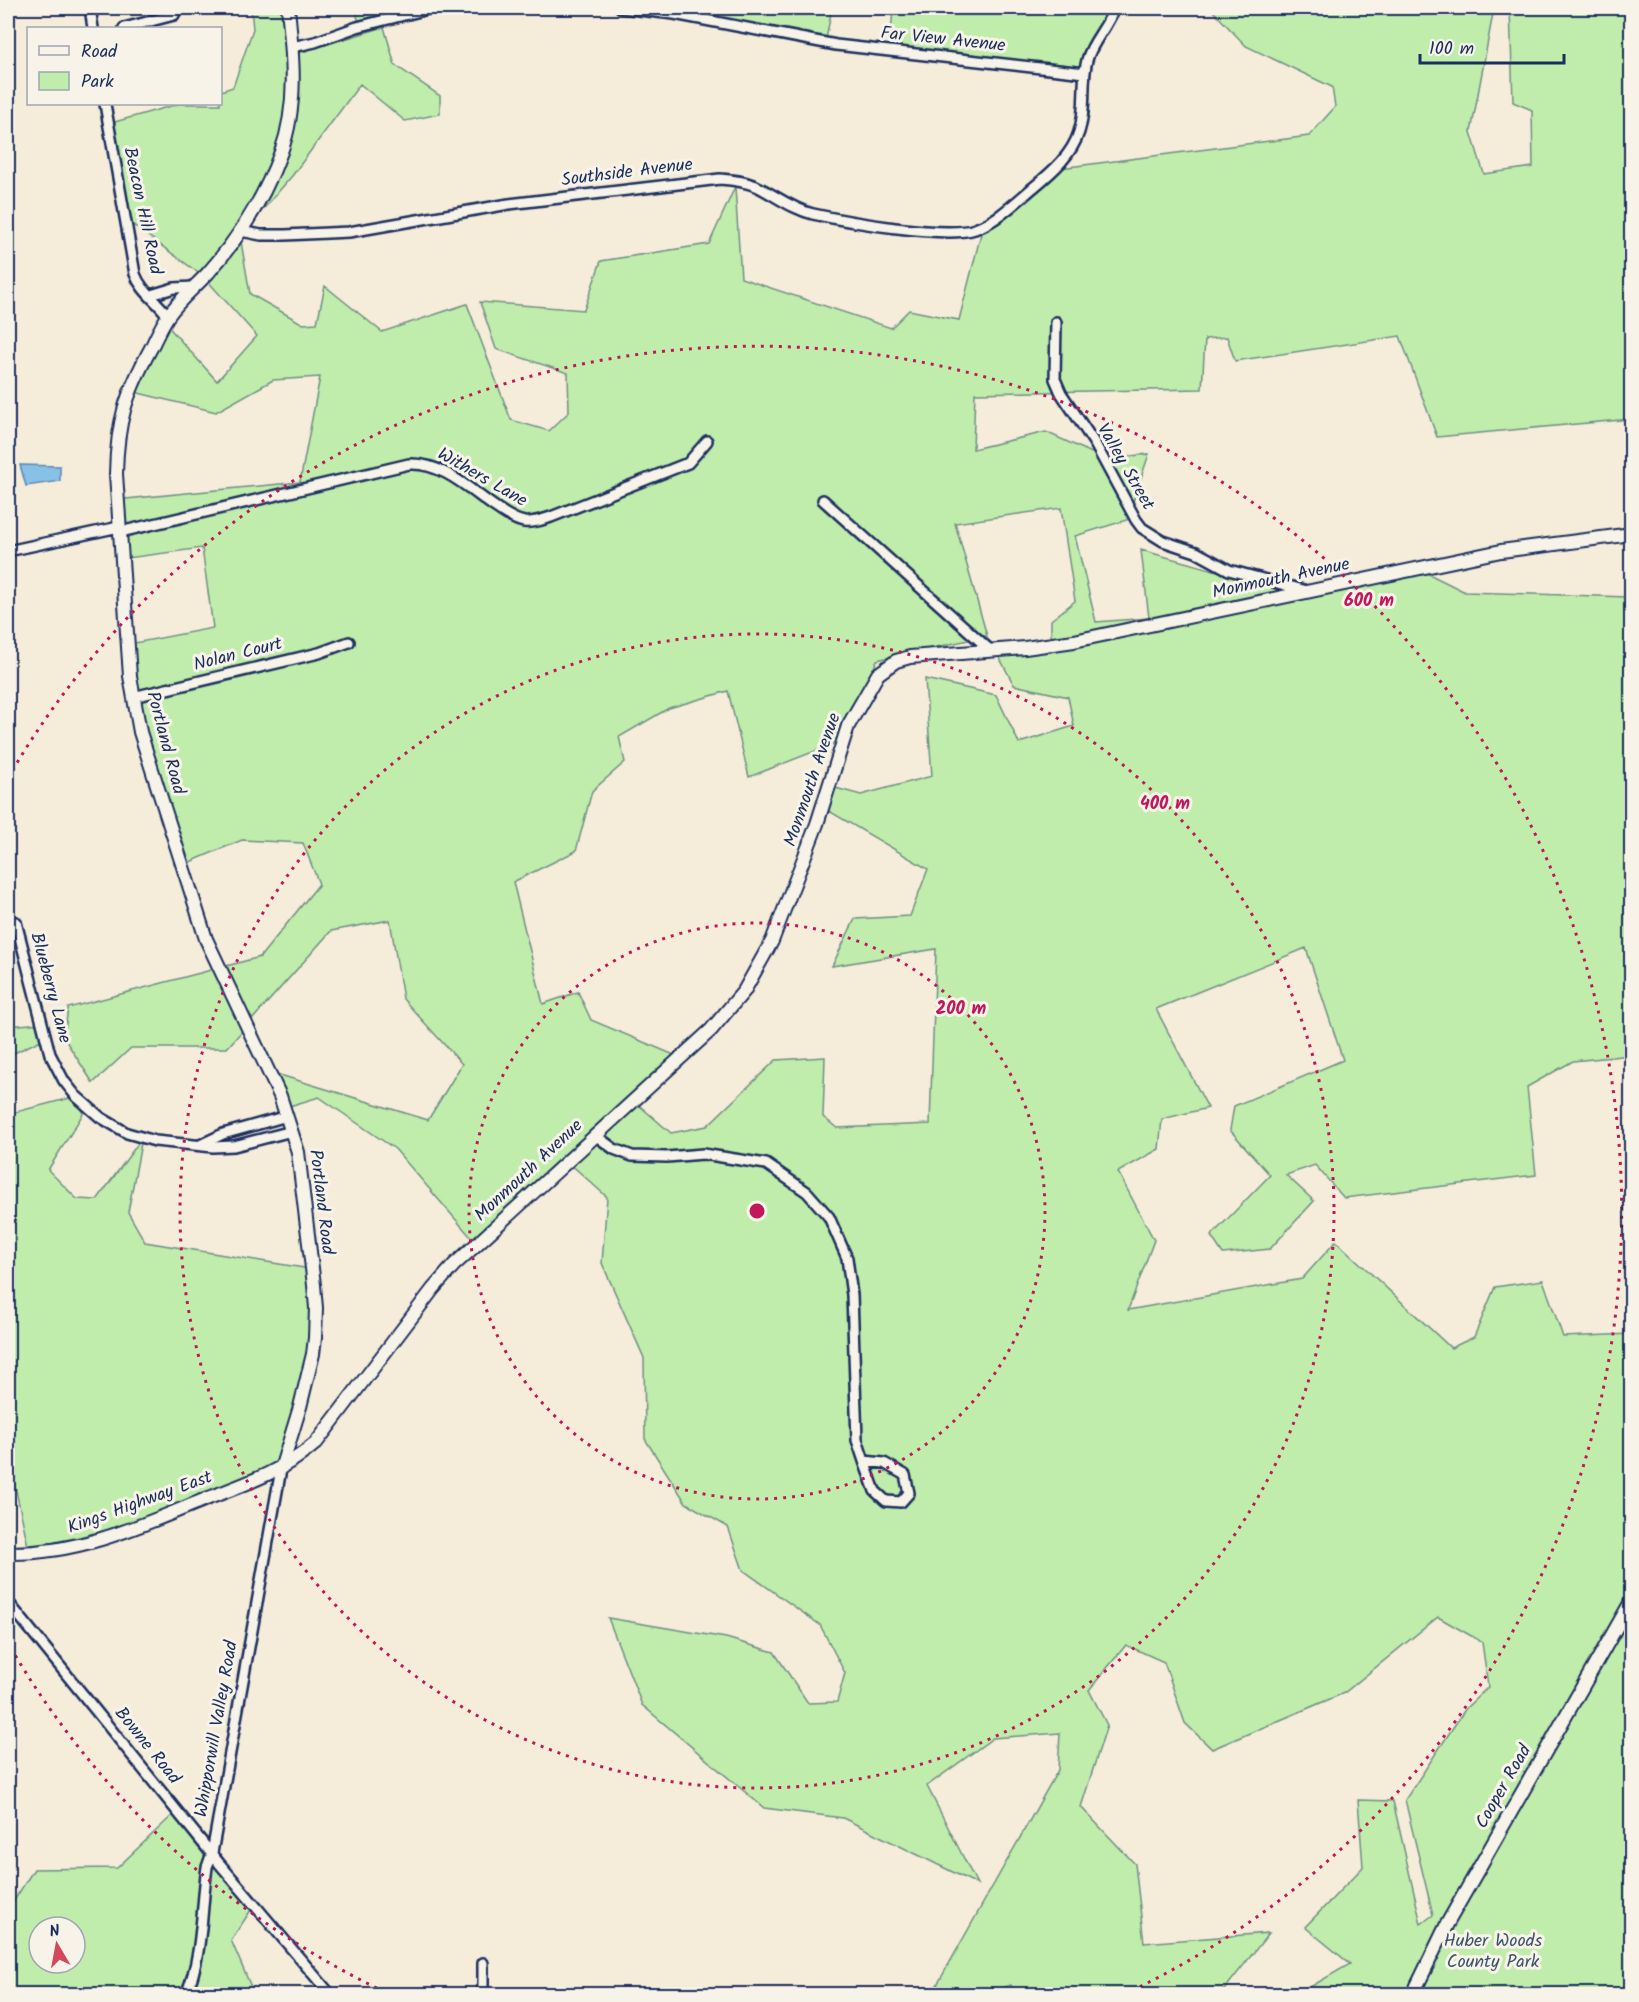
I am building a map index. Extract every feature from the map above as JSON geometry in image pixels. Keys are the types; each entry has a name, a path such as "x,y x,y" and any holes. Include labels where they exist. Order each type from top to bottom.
{"street":[{"path":"90,8 93,27"},
{"name":"Portland Road","path":"280,1469 300,1407 315,1338 314,1285 301,1173 292,1131 274,1081 206,939 140,732 130,676 116,447 122,412 134,379 168,316 232,244 273,172 286,135 291,108 292,47 288,8"},
{"path":"292,47 315,42 357,27 432,8"},
{"name":"Far View Avenue","path":"621,8 674,14 836,45 1085,73"},
{"name":"Southside Avenue","path":"241,231 261,235 349,232 509,204 720,179 735,180 754,186 793,207 812,214 934,232 975,229 1005,210 1046,177 1074,145 1083,113 1088,58 1114,8"},
{"path":"128,27 174,15"},
{"name":"Beacon Hill Road","path":"105,105 135,274 141,286 168,316"},
{"path":"151,295 174,288 193,287"},
{"name":"Valley Street","path":"1056,322 1055,379 1061,393 1095,444 1142,528 1163,540 1196,552 1229,570 1267,578 1307,591"},
{"name":"Withers Lane","path":"8,551 120,530 409,464 422,463 453,477 510,518 523,522 535,522 688,463 707,441"},
{"path":"823,500 990,650"},
{"name":"Monmouth Avenue","path":"280,1469 300,1458 323,1435 433,1289 454,1265 711,1030 744,991 772,942 783,915 818,825 848,726 878,674 896,661 910,657 1047,646 1501,550 1632,534"},
{"name":"Nolan Court","path":"133,697 319,653 349,642"},
{"name":"Blueberry Lane","path":"16,922 50,1054 64,1081 76,1096 100,1117 138,1137 175,1144 213,1147 234,1146 292,1131"},
{"name":"Blueberry Lane","path":"200,1145 223,1134 287,1116"},
{"path":"595,1135 614,1149 632,1156 667,1157 703,1154 766,1164 807,1192 829,1217 847,1258 852,1295 857,1440 864,1461 875,1491 886,1501 901,1502 909,1493 905,1475 884,1463 864,1461"},
{"name":"Kings Highway East","path":"8,1553 48,1552 92,1543 162,1518 280,1469"},
{"name":"Whipporwill Valley Road","path":"186,1995 196,1958 207,1867 212,1853 280,1469"},
{"name":"Cooper Road","path":"1413,1995 1447,1924 1632,1600"},
{"name":"Bowne Road","path":"8,1602 330,1995"},
{"path":"483,1963 483,1995"}],"green space":[{"name":"Huber Woods County Park","path":"251,8 288,8 292,55 384,27 395,65 440,96 440,114 405,121 360,84 292,176 240,236 250,294 303,324 317,323 325,286 382,332 467,304 511,420 549,431 569,412 568,373 496,349 480,302 584,310 601,261 709,244 735,187 741,278 891,328 909,310 959,320 983,226 1053,169 1309,136 1335,107 1332,87 1246,46 1212,8 1494,8 1471,132 1484,174 1533,167 1532,110 1513,102 1510,8 1631,8 1631,419 1437,437 1400,336 1235,361 1227,337 1205,339 1202,389 975,393 973,449 1046,432 1105,459 1149,454 1127,520 1075,536 1096,622 1149,618 1141,550 1297,593 1415,567 1465,592 1631,598 1631,1055 1573,1061 1527,1087 1536,1175 1344,1198 1315,1165 1286,1175 1314,1201 1270,1249 1223,1254 1211,1236 1270,1175 1230,1130 1234,1106 1343,1060 1306,948 1156,1009 1208,1108 1162,1119 1159,1149 1118,1172 1154,1240 1128,1310 1302,1279 1336,1241 1451,1348 1474,1337 1495,1287 1543,1280 1563,1337 1631,1334 1631,1994 1298,1994 1350,1964 1305,1927 1363,1867 1358,1800 1393,1801 1421,1924 1433,1915 1405,1800 1466,1708 1488,1687 1482,1642 1438,1617 1344,1693 1212,1749 1185,1723 1164,1662 1126,1645 1089,1690 1107,1725 1081,1807 1135,1864 1144,1943 1269,1933 1221,1994 1015,1994 1011,1985 986,1994 932,1994 1058,1770 1060,1733 993,1738 927,1786 977,1884 843,1818 764,1808 642,1705 608,1618 726,1638 774,1652 808,1703 837,1702 845,1673 820,1625 743,1570 728,1527 686,1503 645,1439 644,1358 602,1263 607,1197 567,1161 476,1243 395,1149 319,1097 286,1107 270,1072 428,1120 462,1064 403,999 390,920 331,931 227,1048 131,1048 93,1083 64,1038 68,1008 260,957 319,884 303,843 242,840 183,865 133,710 129,644 213,628 202,548 120,559 116,500 300,482 320,377 273,380 216,412 126,390 164,322 217,381 257,336 204,277 125,219 111,123 174,105 222,105 222,91 233,87 253,29","holes":["1061,508 1075,601 1051,620 1051,641 995,649 1014,685 1068,697 1074,726 1019,743 996,695 925,679 932,776 861,795 828,786 822,807 928,869 910,916 855,919 832,966 936,949 930,1124 837,1128 823,1117 825,1057 776,1060 707,1126 671,1133 633,1100 679,1057 591,1020 578,992 543,1004 513,882 576,851 592,791 625,762 619,737 669,708 728,691 749,777 846,739 877,660 987,636 955,523"]},
{"path":"355,8 421,8 359,23"},
{"path":"666,8 832,8 826,39 667,11"},
{"path":"893,8 1117,8 1088,69 890,49"},
{"path":"42,1023 43,1039 8,1056 8,1026"},
{"path":"78,1096 83,1114 48,1170 77,1199 97,1200 142,1138 128,1212 145,1242 316,1270 317,1348 279,1466 103,1540 30,1555 8,1454 8,1114"},
{"path":"179,1809 255,1904 231,1940 254,1994 8,1994 8,1910 34,1869 117,1868"}],"water":[{"path":"20,465 60,466 60,481 26,486"}]}
